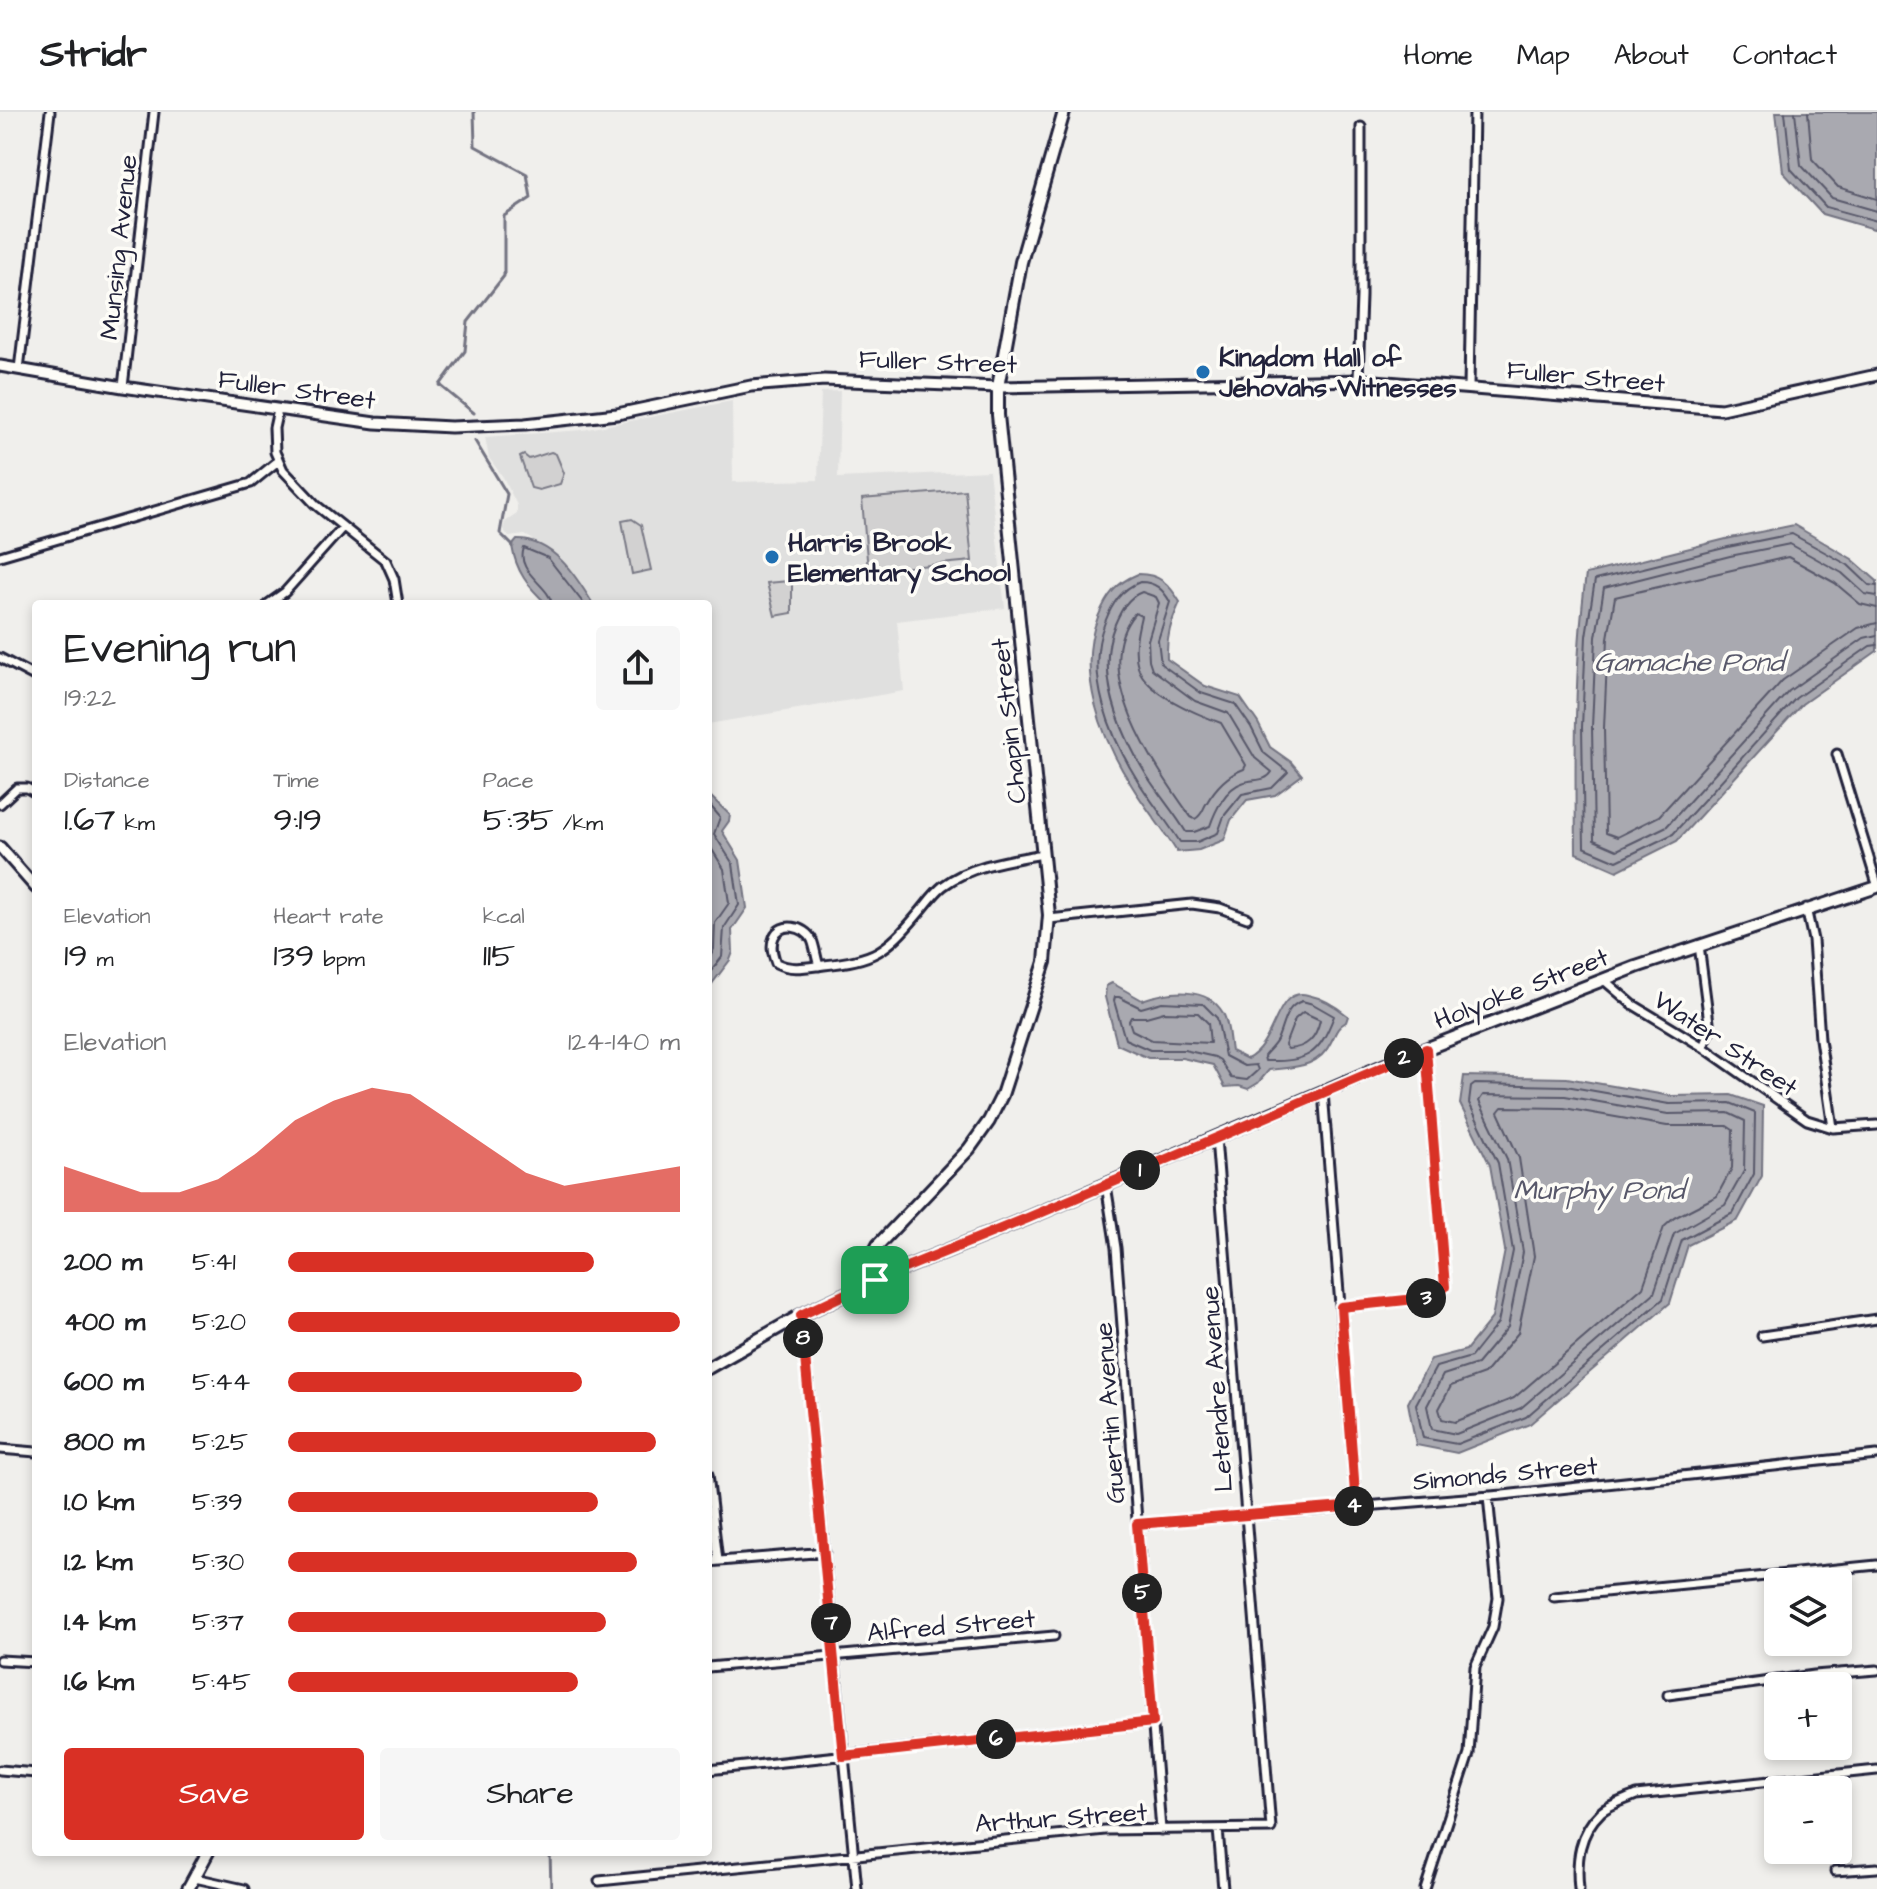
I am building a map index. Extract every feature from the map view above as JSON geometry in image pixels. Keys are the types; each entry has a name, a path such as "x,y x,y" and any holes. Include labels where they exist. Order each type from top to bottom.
{"main road":[{"name":"Chapin Street","path":"875,1280 871,1258 878,1245 969,1149 989,1121 1002,1095 1045,962 1049,919 998,415 998,387 1021,262 1064,112"},
{"name":"Holyoke Street","path":"712,1366 801,1315 875,1280 1426,1049 1699,945 1877,886"},
{"path":"188,1889 206,1856"}],"street":[{"path":"19,369 50,112"},
{"name":"Munsing Avenue","path":"123,387 154,112"},
{"path":"1469,387 1474,112"},
{"path":"1358,380 1361,127"},
{"name":"Fuller Street","path":"0,366 375,423 473,427 617,414 742,388 795,381 855,380 998,387 1358,380 1721,409 1877,375"},
{"path":"278,410 274,441 278,461 292,481 386,561 394,579 397,600"},
{"path":"0,556 242,486 255,481 278,461"},
{"path":"274,600 285,592 343,527"},
{"path":"0,658 32,675"},
{"path":"1837,754 1877,886"},
{"path":"0,804 17,788 32,791"},
{"path":"0,847 32,883"},
{"path":"819,966 811,938 803,929 791,927 779,930 773,938 776,963 788,969 819,966 853,962 882,952 895,942 942,887 963,875 994,864 1043,854"},
{"path":"1049,919 1192,904 1220,908 1247,918"},
{"path":"1806,908 1813,940 1820,1039 1833,1128 1877,1125"},
{"path":"1699,945 1710,1030 1703,1047"},
{"name":"Water Street","path":"1604,980 1632,1004 1703,1047 1807,1120 1833,1128"},
{"path":"1341,1307 1434,1297 1445,1287 1426,1049"},
{"path":"1323,1092 1356,1506"},
{"name":"Letendre Avenue","path":"1216,1138 1271,1828"},
{"name":"Guertin Avenue","path":"1106,1185 1116,1248 1161,1830"},
{"path":"801,1315 857,1889"},
{"path":"1762,1336 1877,1319"},
{"path":"0,1449 32,1452"},
{"name":"Simonds Street","path":"1137,1524 1488,1496 1877,1455"},
{"path":"1425,1889 1469,1754 1475,1667 1493,1627 1498,1598 1488,1496"},
{"path":"712,1509 718,1561"},
{"path":"712,1562 825,1552"},
{"path":"1554,1597 1877,1565"},
{"name":"Alfred Street","path":"712,1667 1054,1636"},
{"path":"0,1660 32,1662"},
{"path":"1668,1695 1814,1675 1877,1670"},
{"path":"712,1770 1153,1722"},
{"path":"0,1770 32,1773"},
{"path":"1579,1889 1577,1866 1583,1836 1603,1811 1636,1795 1877,1770"},
{"name":"Arthur Street","path":"599,1881 1105,1830 1271,1828"},
{"path":"1218,1829 1223,1889"},
{"path":"1835,1871 1877,1868"},
{"path":"195,1878 244,1889"}],"shaded area":[{"name":"Harris Brook Elementary School","path":"840,391 838,478 989,471 1005,608 897,621 904,691 712,723 712,600 581,600 536,548 532,539 525,535 509,537 503,529 505,522 517,514 517,505 489,458 485,437 583,430 732,401 733,482 818,480 821,392"},
{"path":"551,452 556,454 564,473 560,484 539,490 531,488 520,457 524,455 529,459"},
{"path":"965,490 972,561 868,571 862,499"},
{"path":"632,519 641,525 651,570 632,574 622,521"},
{"path":"767,583 792,583 792,613 775,616"}],"water":[{"path":"1776,112 1877,112 1877,225 1874,229 1822,214 1783,172"},
{"name":"Gamache Pond","path":"1794,525 1852,559 1877,581 1877,651 1802,704 1677,841 1617,871 1576,853 1577,678 1586,574"},
{"path":"517,540 530,541 552,552 571,571 590,600 543,600 520,571 512,546"},
{"path":"1138,574 1163,581 1180,602 1170,630 1167,659 1205,686 1240,697 1270,747 1291,762 1302,775 1275,795 1247,800 1231,820 1224,840 1199,850 1177,852 1121,767 1095,704 1090,660 1098,617 1113,591"},
{"path":"712,798 730,815 722,831 740,860 747,908 732,930 733,952 712,984"},
{"path":"1112,983 1142,1000 1175,993 1197,994 1207,998 1216,1004 1225,1017 1231,1051 1247,1059 1264,1042 1288,999 1297,995 1319,998 1348,1016 1320,1057 1305,1065 1269,1070 1248,1089 1225,1087 1213,1065 1182,1058 1148,1058 1117,1044 1105,997 1106,986"},
{"name":"Murphy Pond","path":"1464,1076 1567,1078 1671,1096 1731,1095 1763,1106 1762,1176 1738,1220 1688,1245 1670,1303 1530,1424 1457,1453 1416,1445 1408,1403 1431,1359 1466,1350 1492,1318 1505,1250 1490,1165 1460,1104"}],"waterway":[{"path":"474,112 475,146 527,174 531,198 504,216 504,276 468,322 465,351 440,385 474,413"},
{"path":"475,441 507,494 500,533 513,546"},
{"path":"550,1856 551,1889"}],"place":[{"name":"Kingdom Hall of Jehovahs Witnesses","path":"1203,372"},
{"name":"Harris Brook Elementary School","path":"772,557"}],"route":[{"path":"1426,1049 1446,1283 1439,1295 1434,1297 1341,1307 1356,1506 1137,1524 1153,1722 843,1756 801,1315 875,1280 1028,1218 1426,1049"}]}
